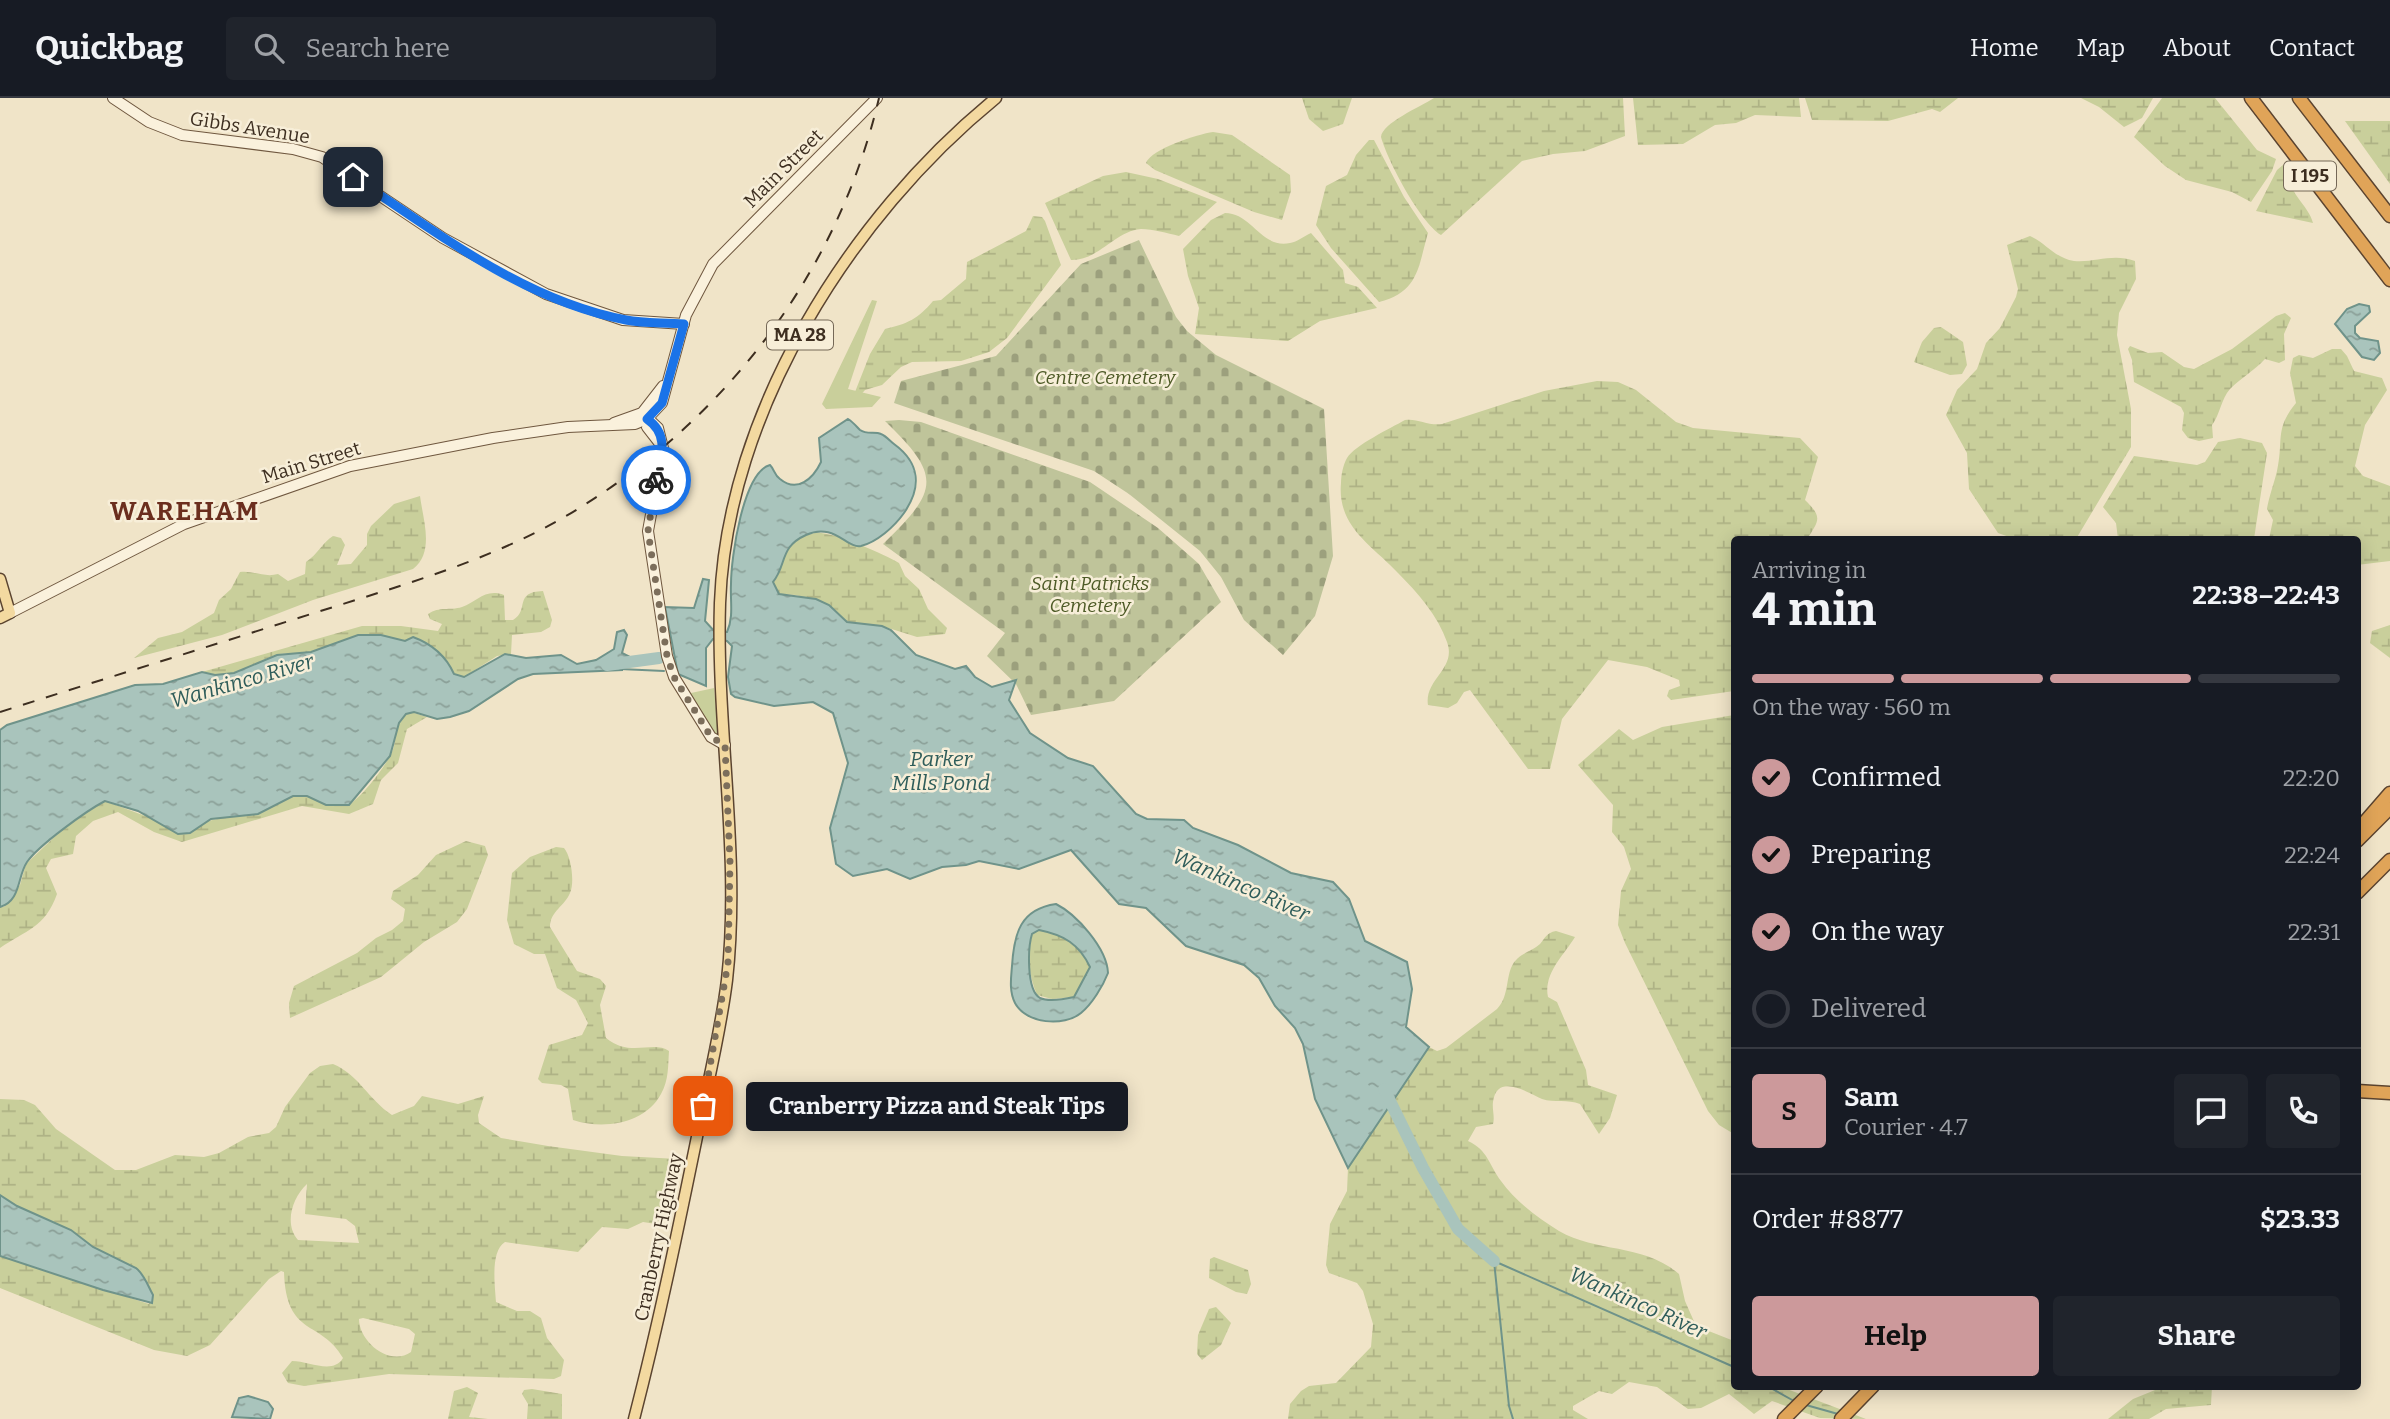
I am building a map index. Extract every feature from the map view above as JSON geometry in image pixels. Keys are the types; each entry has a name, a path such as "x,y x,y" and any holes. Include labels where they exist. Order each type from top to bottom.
{"highway":[{"name":"I 195","path":"2251,98 2365,249"},
{"name":"I 195","path":"2299,98 2390,216"},
{"path":"2365,249 2390,280"},
{"path":"2365,249 2390,286"},
{"path":"2361,826 2390,793"},
{"path":"2361,837 2390,808"},
{"path":"2361,889 2390,860"},
{"path":"2361,1091 2390,1093"},
{"path":"1784,1419 1813,1390"},
{"path":"1841,1419 1869,1390"}],"main road":[{"name":"Gibbs Avenue","path":"113,98 142,118 182,135 293,149 322,158 443,238 546,294 623,320 684,324"},
{"name":"Cranberry Highway","path":"634,1419 671,1266 727,979 730,862 720,629 725,550 737,489 756,428 788,356 827,290 874,223 924,165 996,98"},
{"name":"Main Street","path":"5,616 184,524 350,466 493,438 646,418 667,380 684,324 696,294 713,264 875,100"},
{"path":"646,418 654,423 662,436 663,448 648,531 667,656 674,677 711,737 725,745"},
{"path":"0,579 5,616"}],"green space":[{"path":"1302,98 1352,98 1343,124 1323,131 1309,119"},
{"path":"1434,98 1623,98 1625,136 1585,151 1522,161 1441,235 1424,218 1406,190 1381,137 1388,126"},
{"path":"1633,98 1799,98 1801,117 1755,115 1736,123 1715,125 1683,144 1638,145"},
{"path":"1805,98 1958,98 1940,112 1932,109 1888,121 1812,120"},
{"path":"2081,98 2153,98 2142,118 2124,127 2099,107"},
{"path":"2162,98 2215,98 2257,150 2276,159 2272,171 2251,202 2232,192 2186,180 2165,166 2134,137"},
{"path":"2345,121 2390,121 2390,184"},
{"path":"1213,132 1232,135 1290,175 1291,191 1282,220 1254,212 1155,170 1146,163 1165,148"},
{"path":"1369,140 1374,140 1404,197 1428,233 1419,267 1409,285 1392,298 1379,302 1331,248 1316,225 1326,186 1347,175 1356,155"},
{"path":"2287,165 2292,189 2313,223 2256,211 2277,170"},
{"path":"1126,172 1158,179 1217,202 1179,236 1141,229 1132,231 1090,256 1071,260 1045,203 1103,176"},
{"path":"1225,213 1242,219 1271,241 1293,242 1311,233 1343,270 1345,283 1358,287 1377,308 1320,321 1288,341 1195,334 1199,308 1188,276 1183,249 1211,220"},
{"path":"1033,216 1042,217 1045,221 1061,265 1007,338 989,352 961,361 912,362 901,367 882,385 865,390 858,398 855,392 870,354 885,329 912,320 933,301 941,300 966,279 967,262 1026,231"},
{"path":"2030,236 2061,257 2074,261 2119,258 2135,261 2136,279 2119,313 2117,335 2131,409 2131,447 2078,536 2006,536 1998,533 1969,489 1967,453 1946,415 1957,390 1977,369 1986,343 2000,328 2016,297 2018,289 2007,245"},
{"name":"Centre Cemetery","path":"1139,240 1176,317 1187,331 1216,355 1324,409 1333,556 1315,616 1283,655 1244,620 1221,577 1200,551 1129,494 1094,471 894,403 901,381 996,356 1081,264"},
{"path":"872,300 877,301 848,389 881,397 872,407 826,409 822,404"},
{"path":"2285,313 2291,318 2284,334 2285,360 2279,363 2265,359 2230,389 2212,425 2213,438 2199,441 2188,438 2182,430 2184,413 2181,407 2134,382 2128,349 2130,346 2148,353 2162,352 2184,367 2194,369 2232,349 2276,316"},
{"path":"1941,327 1963,342 1967,365 1962,374 1950,375 1914,362 1922,342 1934,328"},
{"path":"2332,349 2341,349 2354,371 2382,378 2387,390 2365,425 2355,466 2363,476 2390,486 2390,561 2361,565 2361,536 2270,536 2273,520 2267,509 2277,471 2282,428 2296,403 2290,373 2293,358 2299,355 2313,358"},
{"path":"1597,381 1618,382 1636,390 1676,422 1693,428 1800,438 1818,457 1805,500 1817,515 1817,522 1809,536 1731,536 1731,691 1671,700 1667,696 1669,690 1680,686 1679,680 1647,667 1608,660 1562,719 1550,769 1528,769 1470,690 1464,692 1457,703 1448,708 1428,705 1431,688 1448,660 1447,642 1433,614 1420,597 1350,523 1341,498 1341,483 1346,461 1351,453 1405,420 1442,424 1544,391"},
{"name":"Saint Patricks Cemetery","path":"885,421 921,422 1090,482 1158,528 1199,564 1221,602 1114,701 1031,715 1016,684 987,656 1005,633 883,544 915,510 923,496 926,483 924,470 917,456"},
{"path":"2240,438 2262,443 2267,453 2254,536 2118,536 2116,523 2103,507 2134,456 2197,465 2205,462 2218,442"},
{"path":"420,496 426,545 420,562 413,569 313,600 222,635 134,658 158,638 182,632 214,613 219,600 231,589 240,572 278,574 288,581 305,574 306,562 333,536 341,538 345,545 337,565 351,564 367,545 367,534 371,526 394,504"},
{"path":"814,533 844,539 899,563 905,576 919,589 928,609 947,628 945,634 917,637 882,626 855,625 839,617 829,605 796,595 779,594 773,584 789,547 802,537"},
{"path":"543,591 552,620 550,627 541,632 512,635 511,654 497,656 464,677 454,674 443,656 420,641 413,638 405,641 378,636 347,640 307,653 279,654 223,676 202,672 362,626 401,626 438,631 442,624 430,619 428,614 437,610 462,607 492,593 504,595 505,620 513,620 521,611 528,595"},
{"path":"2390,625 2390,658 2370,643 2372,631"},
{"path":"714,688 719,743 682,695"},
{"path":"411,712 427,717 407,729 398,763 381,780 373,804 349,814 302,806 182,842 154,832 118,812 93,821 76,836 73,854 51,859 46,868 57,894 47,914 34,927 0,948 0,907 4,907 20,885 26,864 67,825 105,801 148,817 208,821 245,813 258,814 293,796 307,796 326,805 349,805 367,789 383,768 391,754 398,724"},
{"path":"1731,716 1731,1132 1719,1125 1708,1111 1625,943 1618,925 1621,891 1631,869 1624,847 1612,832 1613,805 1578,765 1619,729 1633,740 1662,727"},
{"path":"466,841 485,846 488,855 467,909 457,922 424,942 381,977 290,1018 289,1003 294,986 357,953 403,921 405,909 391,899 393,891 418,875 436,855"},
{"path":"556,847 564,848 566,852 572,882 570,893 552,917 550,927 577,971 600,979 606,986 600,1005 606,1038 624,1047 656,1047 669,1051 667,1078 661,1094 645,1112 622,1122 597,1124 573,1120 568,1089 561,1085 542,1083 538,1079 549,1045 582,1035 588,1023 576,1000 557,988 545,954 534,954 514,944 507,920 512,873 530,857"},
{"path":"1039,930 1069,942 1090,967 1074,997 1052,999 1037,995 1030,973 1029,957 1032,934"},
{"path":"1556,931 1575,937 1551,973 1548,997 1557,1002 1586,1070 1588,1085 1617,1095 1610,1118 1599,1134 1580,1104 1542,1099 1507,1086 1496,1093 1493,1102 1493,1124 1476,1127 1468,1141 1484,1153 1513,1195 1535,1215 1559,1231 1589,1243 1650,1257 1679,1274 1685,1301 1696,1326 1731,1340 1731,1390 1790,1390 1866,1419 1820,1418 1772,1401 1754,1414 1729,1394 1701,1408 1688,1409 1657,1387 1629,1382 1612,1394 1599,1391 1573,1406 1573,1410 1588,1419 1288,1419 1290,1404 1301,1391 1309,1386 1336,1383 1371,1347 1373,1324 1363,1291 1357,1283 1329,1273 1326,1265 1330,1224 1347,1191 1348,1168 1429,1047 1437,1051 1446,1048 1497,1009 1503,1000 1514,963 1520,956 1540,944 1548,934"},
{"path":"333,1064 342,1068 392,1115 414,1106 422,1096 458,1104 484,1096 478,1115 479,1123 501,1138 622,1156 678,1159 678,1174 673,1194 656,1224 643,1222 628,1229 602,1227 578,1252 505,1242 500,1247 494,1269 496,1302 517,1311 530,1311 541,1318 547,1338 564,1360 561,1376 554,1379 389,1374 304,1386 288,1383 282,1373 292,1361 333,1366 343,1358 325,1337 298,1318 291,1308 284,1272 281,1271 269,1279 210,1345 187,1356 154,1350 0,1288 0,1256 149,1304 150,1291 136,1268 92,1247 71,1230 17,1206 0,1195 0,1099 24,1100 35,1105 56,1129 115,1170 136,1170 175,1155 204,1157 219,1153 248,1137 269,1133 276,1127 285,1107 310,1073 320,1066","holes":["307,1184 305,1214 346,1219 355,1226 359,1243 298,1240 291,1226 292,1211 297,1196","359,1319 409,1329 415,1334 411,1352 394,1356 377,1350 360,1328"]},
{"path":"1214,1257 1248,1270 1251,1284 1247,1294 1236,1292 1209,1278 1210,1259"},
{"path":"1216,1307 1231,1323 1221,1345 1202,1360 1197,1354 1198,1335 1209,1309"},
{"path":"467,1387 478,1393 469,1417 488,1419 448,1419 454,1391"},
{"path":"524,1390 562,1394 562,1419 527,1419 528,1404 522,1394"},
{"path":"2155,1390 2212,1390 2211,1405 2166,1409 2149,1419 2108,1419 2133,1399"}],"water":[{"path":"2359,304 2369,306 2370,312 2355,326 2355,333 2360,338 2378,341 2380,353 2374,360 2362,357 2335,324 2347,309"},
{"name":"Parker Mills Pond","path":"848,419 860,430 883,435 903,451 916,476 914,494 895,524 867,544 856,546 824,532 816,532 797,540 787,551 773,582 779,594 816,599 829,605 847,622 882,626 891,630 916,655 955,669 966,666 975,677 992,687 1016,680 1009,700 1030,733 1068,758 1093,766 1136,814 1147,819 1184,820 1193,828 1238,845 1291,873 1333,882 1349,899 1365,941 1407,962 1412,989 1406,1027 1429,1047 1348,1168 1315,1099 1303,1044 1295,1028 1275,1006 1259,978 1244,965 1186,946 1146,908 1119,904 1071,850 1019,869 979,861 942,867 910,879 887,869 853,876 836,864 830,828 848,763 833,713 813,702 774,706 735,697 731,694 728,677 732,646 727,641 713,639 706,648 706,686 678,674 665,607 694,608 703,579 709,580 705,621 715,632 727,632 731,614 736,537 740,517 753,483 761,471 770,465 786,483 798,484 809,479 821,462 819,438"},
{"path":"624,630 627,635 622,653 632,658 622,663 622,670 533,674 518,679 469,711 450,717 437,719 414,712 406,714 399,723 390,756 349,805 326,805 307,796 293,796 258,814 211,819 190,833 178,834 138,811 105,801 63,829 33,855 24,868 12,900 0,907 0,730 7,725 135,685 163,684 202,672 215,675 234,673 277,655 311,652 358,635 381,635 405,641 413,637 432,647 443,656 454,674 464,677 505,654 526,658 561,655 577,664 596,660 614,649 617,632"},
{"path":"1056,904 1081,924 1102,953 1108,973 1093,1000 1081,1013 1056,1022 1036,1019 1020,1010 1012,994 1013,954 1017,934 1027,917 1044,907","holes":["1039,930 1070,942 1081,952 1090,967 1074,997 1057,1000 1040,998 1032,986 1029,958 1032,934"]},
{"path":"0,1195 17,1206 71,1230 93,1247 136,1268 153,1295 152,1303 0,1256"},
{"path":"248,1396 268,1402 273,1409 270,1419 232,1417 239,1398"}],"waterway":[{"name":"Wankinco River","path":"607,665 659,658"},
{"path":"620,669 664,671"},
{"name":"Wankinco River","path":"1384,1089 1423,1168 1458,1229 1494,1261"},
{"name":"Wankinco River","path":"1513,1419 1509,1406 1494,1261 1731,1366"},
{"name":"Wankinco River","path":"1774,1390 1794,1401"},
{"name":"Wankinco River","path":"1806,1405 1838,1414"}],"railway":[{"path":"0,712 439,573 531,535 619,482 672,440 720,393 764,341 802,286 834,226 860,164 879,98"}],"way so far":[{"path":"656,480 648,531 667,656 674,677 711,737 725,745 730,862 728,963 703,1106"}],"place":[{"name":"Cranberry Pizza and Steak Tips","path":"703,1106"}],"district":[{"name":"WAREHAM","path":"185,511"}],"route":[{"path":"353,177 443,238 546,294 623,320 684,324 662,403 647,419 654,423 662,436 663,448 656,480"}]}
